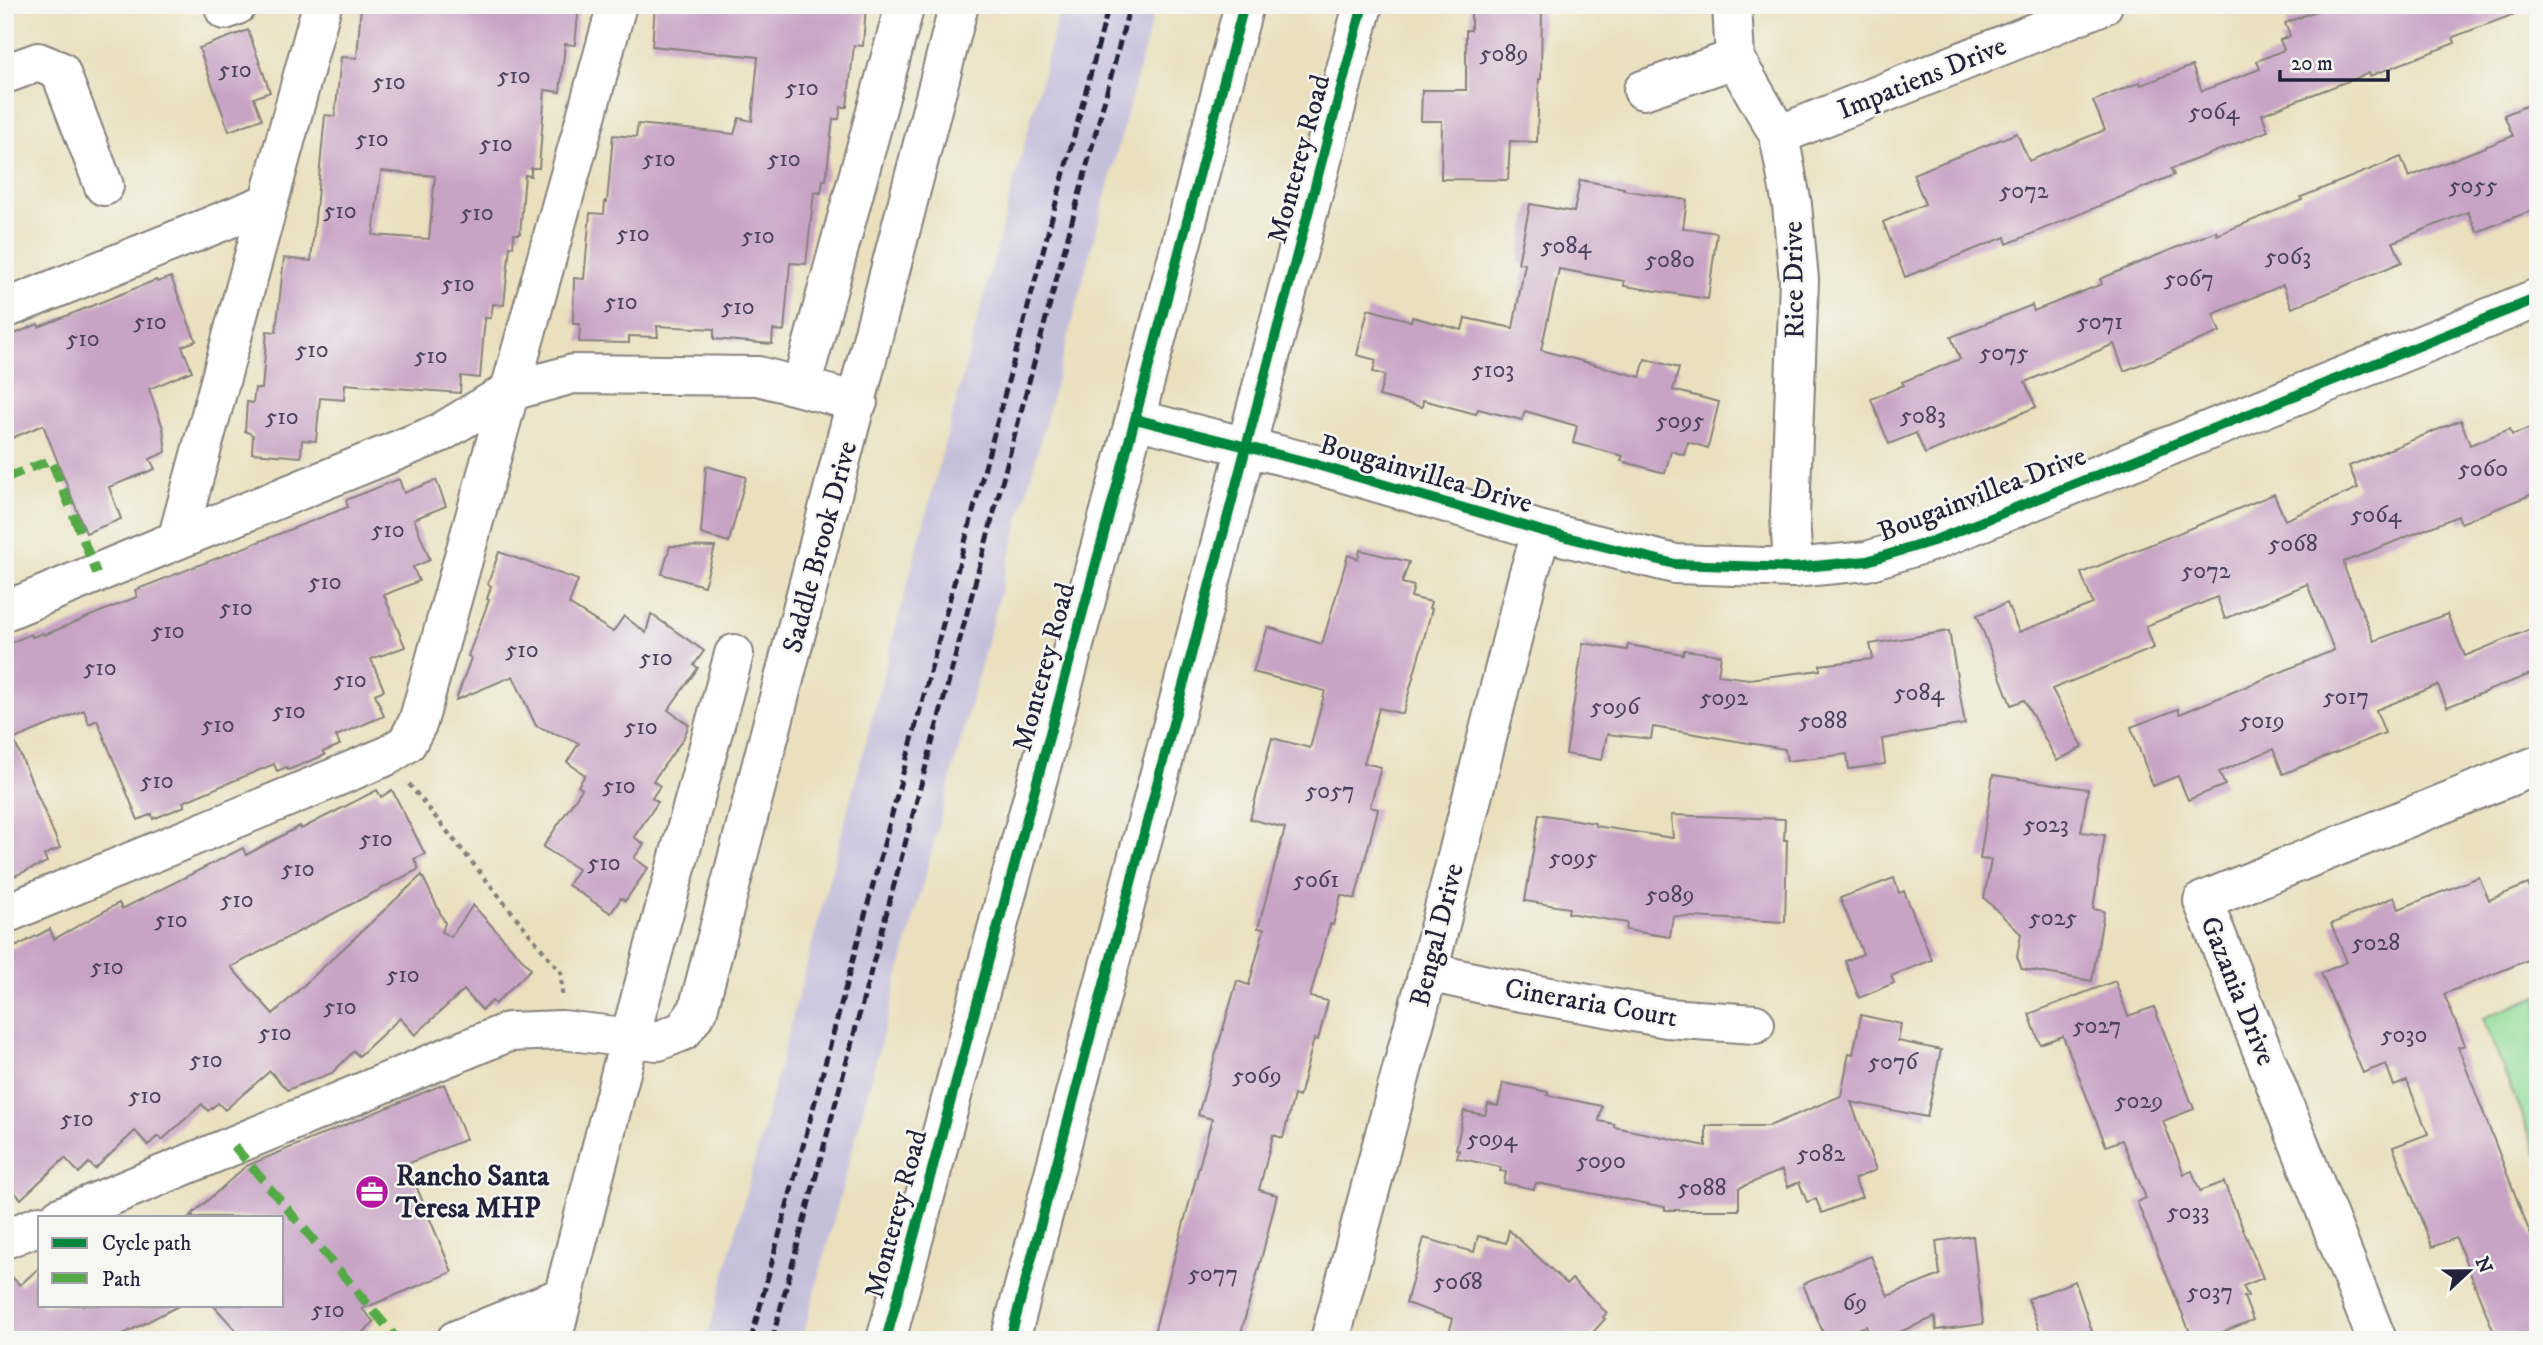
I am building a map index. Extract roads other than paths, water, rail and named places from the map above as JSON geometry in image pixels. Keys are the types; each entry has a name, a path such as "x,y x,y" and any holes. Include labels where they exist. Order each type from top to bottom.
{"street":[{"path":"177,540 322,5"},
{"path":"5,914 387,756 407,743 418,722 617,5"},
{"path":"801,387 905,5"},
{"name":"Saddle Brook Drive","path":"62,1216 508,1032 562,1030 658,1041 683,1031 698,1010 959,5"},
{"name":"Monterey Road","path":"886,1340 1244,5"},
{"name":"Monterey Road","path":"1010,1340 1363,5"},
{"name":"Rice Drive","path":"1732,5 1735,59 1779,135 1792,205 1798,280 1790,515 1793,568"},
{"name":"Impatiens Drive","path":"1779,135 2103,5"},
{"path":"1643,90 1735,59"},
{"path":"5,74 38,62 60,71 104,186"},
{"path":"5,309 268,203"},
{"name":"Bougainvillea Drive","path":"1135,419 1247,447 1542,531 1675,564 1793,568 1867,561 1933,541 2538,298"},
{"path":"5,611 440,433 508,392 573,374 758,376 858,402"},
{"name":"Bengal Drive","path":"1330,1340 1428,972 1528,576 1542,531"},
{"path":"552,1340 630,1037 734,654"},
{"name":"Gazania Drive","path":"2377,1340 2203,901 2538,765"},
{"name":"Cineraria Court","path":"1428,972 1505,989 1667,1018 1755,1024"},
{"path":"5,1239 38,1226"},
{"path":"456,1340 564,1296"}],"railway":[{"path":"751,1340 1109,5"},
{"path":"772,1340 1130,5"}],"place":[{"name":"Rancho Santa Teresa MHP","path":"372,1192"}]}
